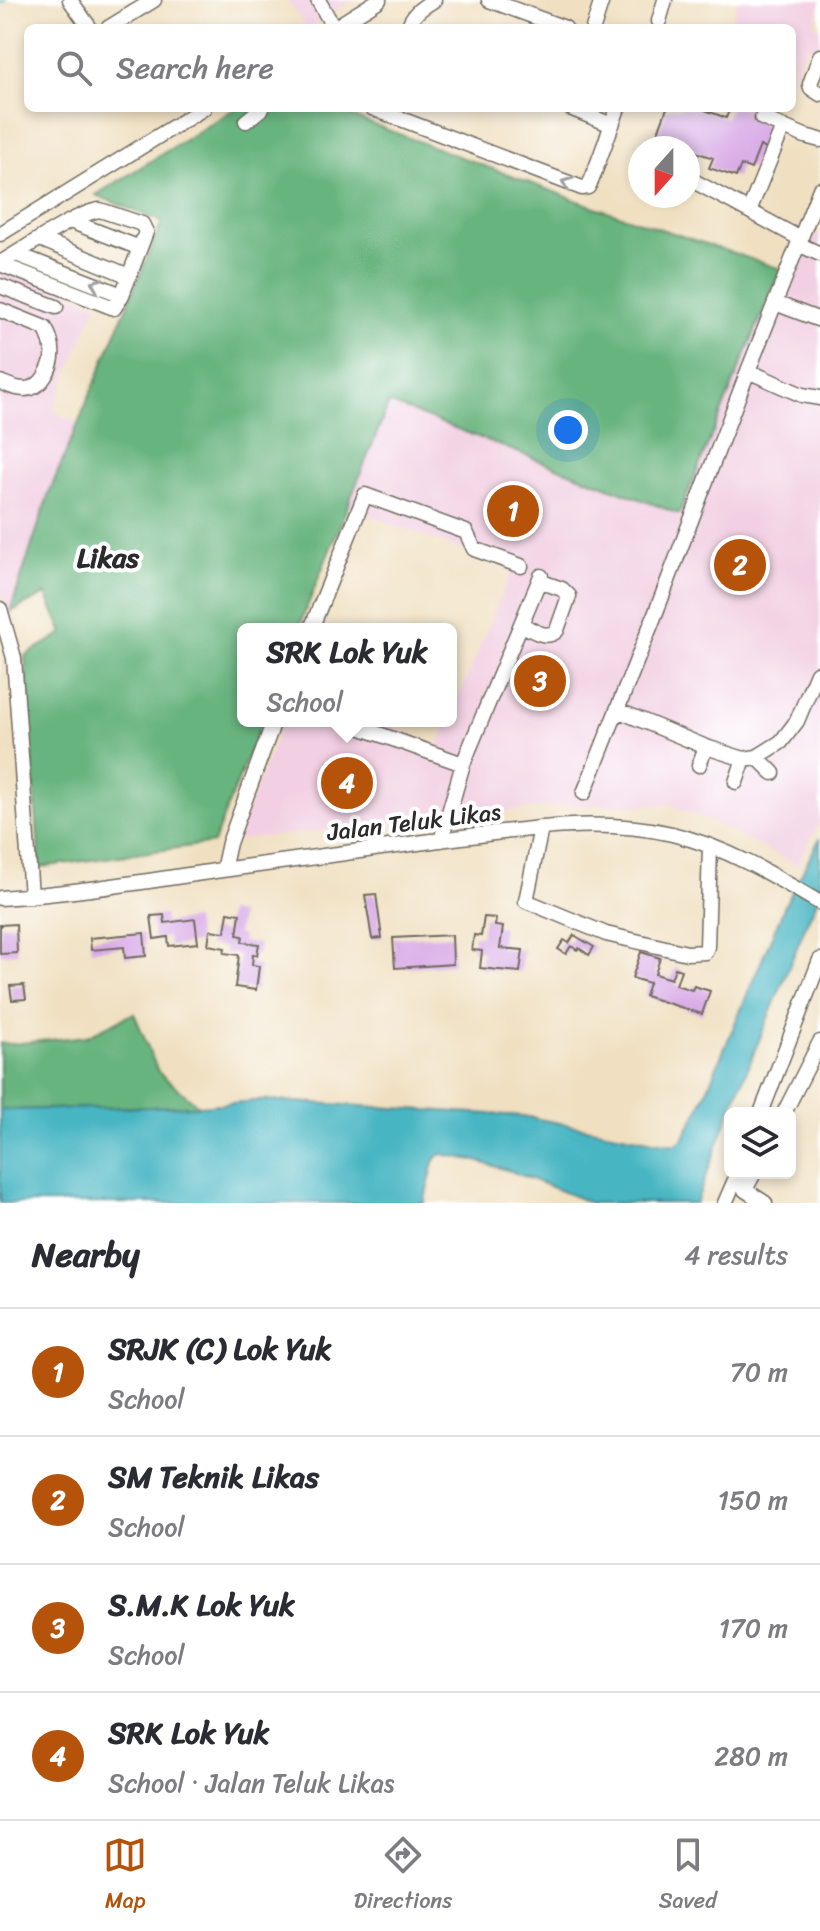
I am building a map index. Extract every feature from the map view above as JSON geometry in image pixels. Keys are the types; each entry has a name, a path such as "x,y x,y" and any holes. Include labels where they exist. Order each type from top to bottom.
{"street":[{"path":"113,24 137,4 154,0"},
{"path":"318,0 332,24"},
{"path":"340,24 379,0"},
{"path":"409,24 418,10 434,0"},
{"path":"489,0 554,24"},
{"path":"594,24 602,0"},
{"path":"659,21 665,0"},
{"path":"78,2 88,24"},
{"path":"820,56 810,84 820,94"},
{"path":"0,234 198,112"},
{"path":"246,121 257,112"},
{"path":"384,112 582,188 588,187 592,179 617,112"},
{"path":"580,112 612,125"},
{"path":"762,118 820,140"},
{"path":"749,211 783,127"},
{"path":"700,184 820,254"},
{"path":"78,186 95,210"},
{"path":"584,793 820,189"},
{"path":"70,274 95,210"},
{"path":"95,210 142,224 146,232 114,308 0,263 70,221 95,210"},
{"path":"70,221 140,248"},
{"path":"40,239 129,276"},
{"path":"16,254 122,295"},
{"path":"0,286 56,307"},
{"path":"775,303 820,320"},
{"path":"0,310 45,328 54,356 40,383 30,388 15,388 0,382"},
{"path":"748,371 802,395 820,398"},
{"path":"313,623 365,495 466,532 474,549 521,566"},
{"path":"441,840 463,764 521,624 540,579 562,589 569,596 554,634 547,636 521,624"},
{"path":"0,609 14,658 31,896"},
{"path":"736,782 751,758 781,742 797,721 817,673"},
{"path":"617,710 706,747 751,758 773,773"},
{"path":"223,870 229,843 272,727"},
{"path":"359,727 463,764"},
{"path":"699,765 706,747"},
{"name":"Jalan Teluk Likas","path":"0,898 119,886 541,828 620,826 675,835 710,847 751,864 819,902"},
{"path":"541,828 526,901 606,934 687,953 705,952 707,947 710,847"},
{"path":"763,1107 820,960"},
{"path":"787,1107 820,1042"},
{"path":"725,1203 735,1179"},
{"path":"751,1179 745,1190 765,1203"}],"shaded area":[{"path":"287,0 352,0 315,24 303,24"},
{"path":"739,0 820,0 814,25 820,28 820,45 818,50 806,46 796,72 796,24 730,24"},
{"path":"799,224 820,236 820,822 797,865 671,805 567,805 236,840 281,727 395,727 438,746 446,727 457,727 457,701 512,569 347,507 389,403 679,513"},
{"path":"0,265 97,304 53,410 78,424 49,493 10,612 0,593"}],"green space":[{"path":"230,112 340,112 592,206 781,269 679,514 389,403 300,623 237,623 237,727 260,727 213,843 40,867 25,656 63,633 46,594 10,612 49,493 162,222 96,195"},
{"path":"134,1013 158,1072 199,1106 0,1110 0,1043 87,1036"}],"water":[{"path":"820,838 820,895 732,1107 724,1107 724,1127 696,1203 591,1203 511,1171 442,1154 434,1162 424,1203 0,1203 0,1110 199,1106 264,1100 523,1116 675,1145 683,1139 699,1109 785,905"}],"building":[{"path":"666,112 710,112 726,118 728,112 758,112 755,121 778,129 770,151 760,146 751,169 741,165 736,177 709,168 713,158 700,153 700,136 657,136"},
{"path":"376,894 382,938 372,939 365,895"},
{"path":"228,912 240,914 237,935 243,936 242,942 259,944 257,955 253,954 252,965 259,966 256,990 235,987 239,955 224,953 225,948 208,945 210,930 225,932"},
{"path":"164,915 165,923 195,919 198,943 169,946 168,937 154,939 151,916"},
{"path":"484,917 496,918 495,926 503,927 500,948 523,950 520,972 480,968 482,951 472,950 474,935 481,936"},
{"path":"16,924 17,953 0,954 0,925"},
{"path":"144,933 146,956 125,958 124,947 91,950 90,938"},
{"path":"452,935 453,964 395,968 393,938"},
{"path":"574,935 594,947 589,955 571,946 566,954 558,949 564,940 569,943"},
{"path":"641,952 660,958 655,974 671,979 675,968 681,970 676,985 710,991 702,1014 645,996 649,983 632,978"},
{"path":"24,985 26,999 12,1000 10,986"}],"waterway":[{"path":"0,3 5,0"}],"place":[{"name":"SRJK (C) Lok Yuk","path":"513,511"},
{"name":"SM Teknik Likas","path":"740,565"},
{"name":"S.M.K Lok Yuk","path":"540,681"},
{"name":"SRK Lok Yuk","path":"347,783"}],"district":[{"name":"Likas","path":"108,557"}]}
